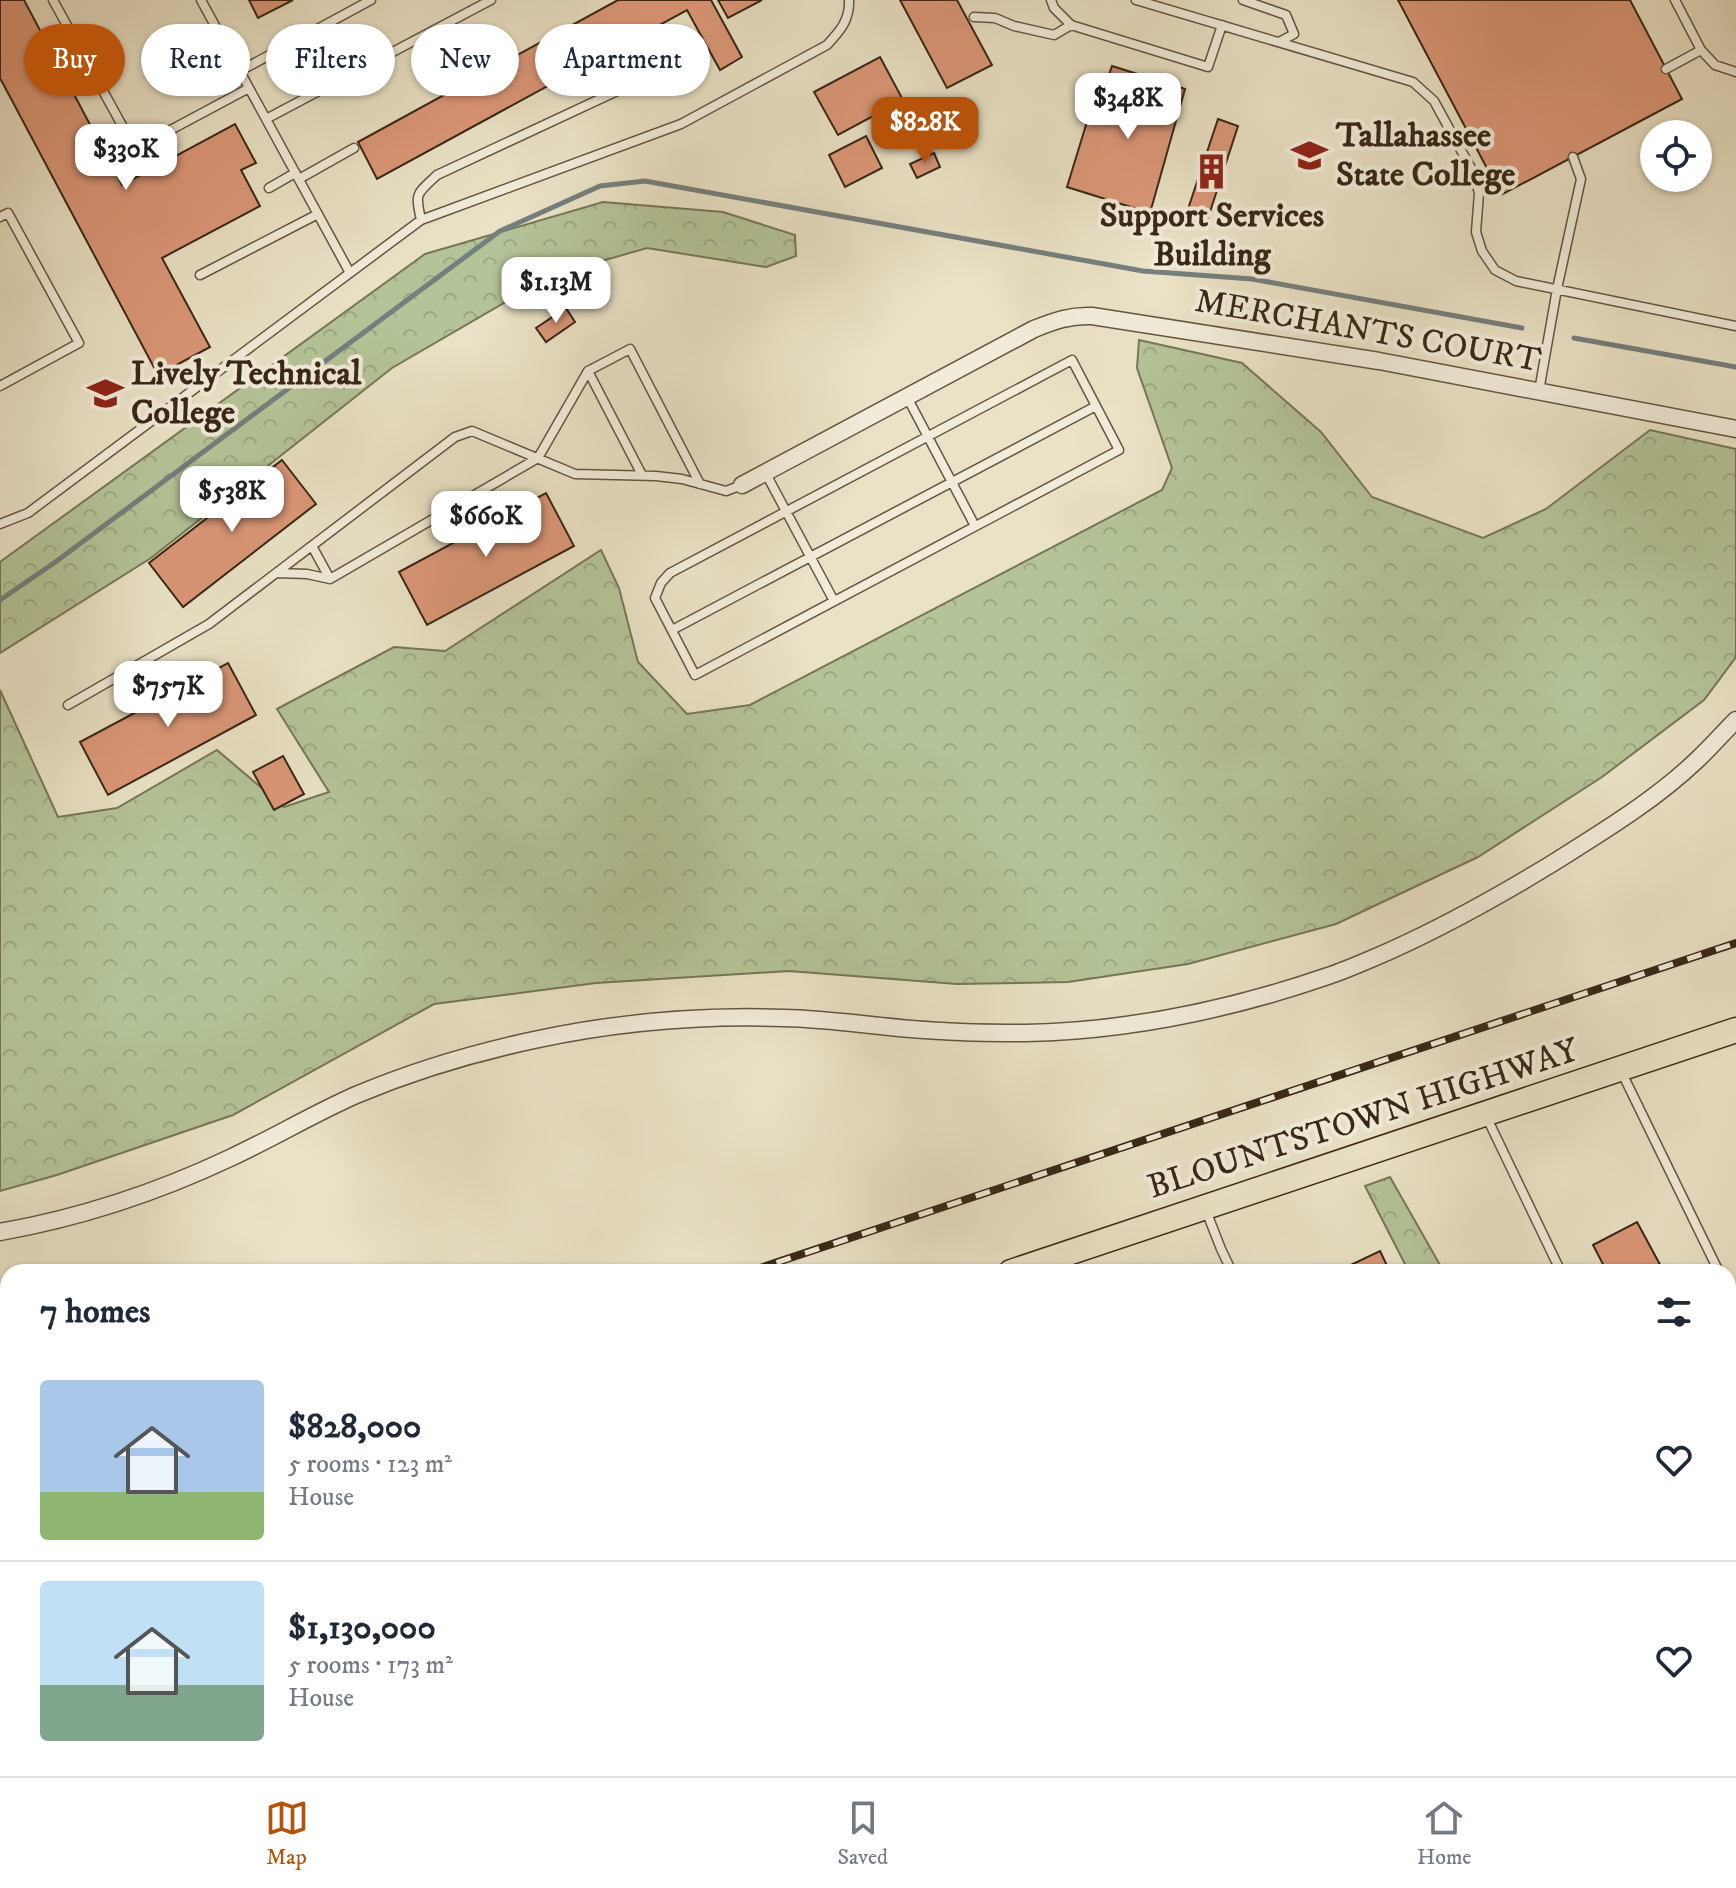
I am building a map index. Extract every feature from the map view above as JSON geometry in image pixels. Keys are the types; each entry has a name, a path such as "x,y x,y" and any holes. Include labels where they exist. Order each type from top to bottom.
{"main road":[{"name":"BLOUNTSTOWN HIGHWAY","path":"1035,1264 1736,1030"}],"street":[{"name":"MERCHANTS COURT","path":"742,485 1034,329 1077,315 1379,361 1736,429"},
{"path":"0,1232 57,1220 172,1182 229,1158 356,1095 423,1070 485,1052 589,1029 652,1020 744,1017 942,1031 1028,1033 1137,1023 1221,1007 1331,976 1470,913 1593,838 1658,793 1696,761 1736,720"}],"lane":[{"path":"53,0 135,149 234,96"},
{"path":"201,0 214,24"},
{"path":"250,66 371,0"},
{"path":"266,119 491,0"},
{"path":"0,524 28,513 421,220 681,124 827,45 842,29 849,13 849,0"},
{"path":"1051,0 1054,8 1071,25 1208,67 1222,25"},
{"path":"1136,0 1413,82 1434,101 1473,172 1479,193 1476,232 1482,251 1495,270 1516,281 1736,326"},
{"path":"1243,0 1286,15 1294,34 1279,42"},
{"path":"1675,0 1701,50 1715,65 1736,72"},
{"path":"974,17 995,18 1014,26 1054,35 1071,25"},
{"path":"1666,69 1701,50"},
{"path":"250,90 350,273"},
{"path":"421,220 416,199 437,175 606,96"},
{"path":"269,188 354,148"},
{"path":"1539,391 1581,179 1573,157"},
{"path":"0,217 8,213 79,343 0,386"},
{"path":"200,275 318,214"},
{"path":"277,573 330,579 538,458 588,371 630,349 700,484"},
{"path":"1072,360 1119,450 695,675 655,598 661,583 670,573 928,437 1072,360"},
{"path":"588,371 642,475"},
{"path":"907,397 975,526"},
{"path":"672,630 1096,406"},
{"path":"68,705 209,624 455,437 472,431 575,474 682,479 726,491 742,485"},
{"path":"765,472 834,601"},
{"path":"312,546 330,579"},
{"path":"1620,1069 1715,1264"},
{"path":"1485,1114 1557,1264"},
{"path":"1205,1207 1228,1264"}],"green space":[{"path":"603,202 723,212 795,235 796,256 766,267 647,248 581,267 504,303 392,368 151,558 0,653 0,562 425,254"},
{"path":"1139,340 1242,363 1321,432 1372,497 1483,538 1546,509 1650,430 1736,449 1736,657 1704,700 1602,777 1478,857 1336,924 1188,964 1068,982 957,984 789,971 596,983 434,1004 233,1115 57,1175 0,1191 0,690 58,817 117,808 217,750 284,807 329,792 277,709 394,647 445,651 601,550 619,588 638,662 687,714 750,705 1162,490 1172,468 1137,368"},
{"path":"1390,1177 1439,1264 1405,1264 1365,1186"}],"building":[{"path":"0,0 24,0 37,24 24,24 24,96 75,96 122,185 235,124 256,163 241,170 260,206 162,258 210,347 158,375 0,78"},
{"path":"249,0 293,0 258,18"},
{"path":"618,0 711,0 742,57 720,70 710,52 710,24 695,24 687,10 661,24 574,24"},
{"path":"718,0 762,0 728,18"},
{"path":"900,0 957,0 992,65 947,88"},
{"path":"1398,0 1630,0 1682,99 1501,195"},
{"path":"535,45 535,93 377,179 358,142 442,96 519,96 519,54"},
{"path":"880,57 903,100 838,135 814,92"},
{"path":"1112,66 1185,89 1150,213 1067,187 1093,102 1115,109 1118,101 1108,96 1104,89"},
{"name":"Support Services Building","path":"1218,119 1238,126 1206,224 1185,218"},
{"path":"866,136 882,168 845,187 829,155"},
{"path":"934,153 940,167 917,178 910,164"},
{"path":"566,308 575,322 546,342 536,328"},
{"path":"282,460 316,504 183,607 149,563"},
{"path":"546,493 574,546 427,625 399,572"},
{"path":"228,663 256,715 108,795 80,742"},
{"path":"283,756 304,794 274,810 253,772"},
{"path":"1637,1222 1660,1264 1603,1264 1593,1245"},
{"path":"1380,1251 1386,1264 1353,1264"}],"waterway":[{"path":"0,600 500,231 600,186 645,181 1143,271 1252,279 1522,328"},
{"path":"1574,338 1736,367"}],"railway":[{"path":"772,1264 1736,943"}],"place":[{"name":"Tallahassee State College","path":"1310,156"},
{"name":"Support Services Building","path":"1212,172"},
{"name":"Lively Technical College","path":"105,394"}]}
